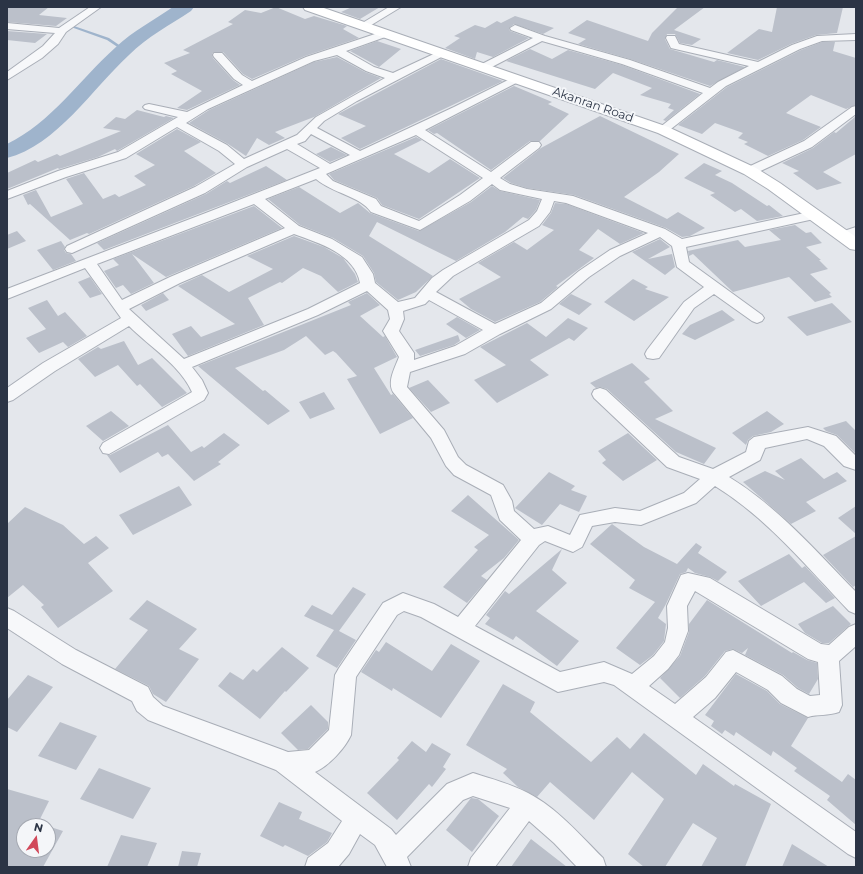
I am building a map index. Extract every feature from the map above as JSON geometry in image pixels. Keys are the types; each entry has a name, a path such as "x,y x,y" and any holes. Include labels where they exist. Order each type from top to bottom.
{"main road":[{"name":"Akanran Road","path":"309,7 663,130 750,172 774,186 814,215 849,233 856,245"}],"street":[{"path":"7,77 47,49 59,37 61,31 96,7"},
{"path":"364,25 396,7"},
{"path":"7,26 61,31"},
{"path":"515,28 541,38 626,62 710,92"},
{"path":"7,195 62,174 122,155 204,107 251,85 310,59 338,51 384,34"},
{"path":"482,68 541,38"},
{"path":"671,38 675,46 761,66"},
{"path":"663,130 722,84 815,40 824,38 854,38"},
{"path":"338,51 370,69 394,77"},
{"path":"72,248 200,190 243,164 301,138 320,119 394,77 442,54"},
{"path":"218,55 238,77 251,85"},
{"path":"7,294 324,171 469,105 516,79"},
{"path":"149,107 183,120 243,164"},
{"path":"750,172 808,144 856,109"},
{"path":"310,129 359,155"},
{"path":"415,129 504,187 568,199 660,232 678,244 682,264 757,318"},
{"path":"288,144 324,171 329,184 371,202 376,209 420,226 492,179 535,145"},
{"path":"395,308 420,301 428,294 437,281 448,273 534,222 543,212 550,196"},
{"path":"255,198 294,229 326,242 357,260 366,274 368,285 395,308 397,319 391,331 392,336 406,353 407,357 402,369 398,388 438,434 452,461 460,470 497,490 503,501 506,516 521,527 532,540"},
{"path":"678,244 814,215"},
{"path":"7,396 125,313 175,280 294,229"},
{"path":"402,369 460,350 495,330 546,306 584,274 615,253 660,232"},
{"path":"88,262 125,313 181,366 198,386 200,393 198,396 109,448"},
{"path":"181,366 313,312 368,285"},
{"path":"653,354 689,305 714,287"},
{"path":"428,294 495,330"},
{"path":"600,394 673,462 714,477 737,491 770,517 856,605"},
{"path":"461,628 532,540 540,534 549,532 566,542 573,544 587,520 615,515 626,515 637,518 646,516 690,498 714,477 754,454 756,446 760,442 793,438 808,433 830,441 850,461 856,463"},
{"path":"632,686 656,669 673,648 678,631 677,605 688,589 688,581 703,584 816,652 828,656 836,652 856,633"},
{"path":"7,617 69,657 140,694 145,704 156,713 286,763 314,761 340,735 346,675 390,609 403,602 427,610 558,682 604,672 621,678 856,846"},
{"path":"675,717 702,698 725,672 733,659 775,683 789,696 808,707 814,705 831,705 828,656"},
{"path":"257,744 286,763 356,818 383,837 397,861 454,792 473,784 527,805 561,832 594,867"},
{"path":"480,867 527,805"},
{"path":"317,867 328,861 338,852 356,818"}],"building":[{"path":"7,7 49,7 39,15 67,18 56,26 7,22"},
{"path":"276,7 305,19 314,16 347,26 343,29 359,38 305,56 252,79 243,74 223,52 214,52 212,54 213,58 233,80 240,85 187,110 177,108 202,91 171,74 177,71 164,63 190,53 183,50 233,24 228,22 245,10 261,13"},
{"path":"352,7 380,7 360,19 341,12"},
{"path":"678,7 705,7 674,30 701,39 692,45 680,43 675,34 667,34 665,39 670,49 714,62 717,60 745,67 710,86 630,59 578,44 586,39 568,33 587,20 648,41 652,33"},
{"path":"777,7 843,7 837,33 816,35 791,44 758,60 727,53 759,29 772,32"},
{"path":"515,16 554,28 543,34 514,24 509,28 510,31 529,38 493,57 477,52 475,59 445,48 460,38 454,36 475,25 485,28 497,21 501,23"},
{"path":"7,31 47,34 35,43 7,40"},
{"path":"377,41 401,49 379,67 350,51"},
{"path":"822,42 835,42 833,51 856,58 856,105 846,109 811,95 786,113 821,127 803,140 768,156 744,144 748,142 738,138 743,133 715,123 702,134 678,125 727,87 801,50"},
{"path":"530,49 552,59 568,50 622,65 700,94 666,121 663,120 674,110 668,108 671,104 640,95 652,88 613,73 595,89 506,61"},
{"path":"337,57 365,72 381,78 314,117 275,132 285,138 269,145 257,138 246,156 228,144 189,123 209,110 314,62"},
{"path":"441,59 503,81 360,149 341,138 366,126 338,114"},
{"path":"514,86 552,102 548,104 569,114 540,141 530,141 491,170 437,133 434,134 428,130"},
{"path":"137,110 174,118 117,151 115,149 98,157 59,169 58,168 7,189 7,173 35,160 38,162 57,154 60,156 121,131 103,128 116,117 125,119"},
{"path":"600,116 679,154 659,172 624,197 667,219 678,212 705,228 690,236 682,237 666,228 574,195 527,188 511,183 503,178 541,148"},
{"path":"856,116 856,154 823,172 842,183 817,190 793,173 799,171 782,163 813,148 834,132 836,133"},
{"path":"177,129 201,142 184,151 216,173 194,186 89,234 87,233 70,240 30,204 28,205 23,195 36,190 51,217 83,204 66,179 84,173 103,199 115,194 119,197 146,185 134,176 155,165 136,154"},
{"path":"416,137 422,140 394,154 429,173 450,159 480,178 419,219 382,205 377,198 334,180 329,174"},
{"path":"331,147 347,155 330,162 316,154"},
{"path":"704,163 722,171 715,175 732,183 767,206 769,205 783,216 757,221 741,209 735,212 710,195 715,193 684,178"},
{"path":"266,166 287,180 104,250 97,243 206,194 227,181 230,183"},
{"path":"492,186 500,191 540,200 536,210 528,219 523,217 505,232 456,261 377,222 369,236 433,276 416,292 398,300 376,282 374,273 363,256 333,238 300,225 268,199 299,187 340,213 358,203 370,213 419,231 471,202"},
{"path":"555,203 566,204 644,233 620,244 598,229 579,250 594,258 556,286 558,287 540,302 495,322 471,309 459,299 501,277 478,263 514,242 527,250 554,230 542,225 551,213"},
{"path":"254,206 282,228 166,277 132,254 154,283 131,294 123,285 116,288 104,271 119,265 113,259"},
{"path":"795,225 806,233 811,232 822,243 806,247 821,260 819,260 828,269 810,274 831,293 829,294 832,297 815,302 789,277 733,292 693,254 689,256 688,251 738,240 745,247 781,240 769,230"},
{"path":"17,231 26,241 7,249 7,235"},
{"path":"294,236 324,247 343,258 355,274 358,282 338,292 321,276 303,268 282,283 280,282 248,298 264,325 188,356 172,334 191,326 201,337 235,324 178,286 202,275 229,292 273,269 247,256"},
{"path":"660,239 670,247 648,259 672,254 675,267 665,275 632,252"},
{"path":"61,241 65,247 64,250 66,253 71,254 76,261 53,270 37,250"},
{"path":"90,277 102,294 90,298 78,282"},
{"path":"633,279 648,287 645,289 669,297 634,321 604,302"},
{"path":"163,293 169,300 146,311 141,305"},
{"path":"367,293 380,305 360,316 383,337 385,336 397,357 374,368 391,395 393,394 413,418 380,434 347,379 357,376 336,353 333,351 325,355 306,336 284,350 235,368 290,411 268,425 198,366 351,305 348,302"},
{"path":"571,294 592,304 579,315 559,304"},
{"path":"47,300 58,316 65,312 87,336 68,347 63,342 39,353 26,338 46,329 28,308"},
{"path":"832,303 852,322 807,336 787,317"},
{"path":"722,310 735,320 695,340 682,334 690,325"},
{"path":"457,317 480,330 466,338 446,324"},
{"path":"568,318 588,328 574,341 569,338 530,360 549,375 497,403 474,380 506,365 480,347 527,323 546,337"},
{"path":"458,335 460,341 454,345 420,356 415,350"},
{"path":"124,341 138,365 152,358 187,393 162,407 140,384 137,386 118,365 95,377 78,359 98,347 101,349"},
{"path":"632,363 650,379 644,382 673,411 655,419 716,448 704,464 676,452 607,389 600,387 596,388 590,383"},
{"path":"428,380 450,403 431,412 409,388"},
{"path":"324,392 335,409 310,419 299,402"},
{"path":"111,411 129,426 103,441 86,426"},
{"path":"767,411 784,424 771,432 753,436 748,440 746,445 732,433"},
{"path":"846,421 856,431 856,454 837,435 826,431 823,428"},
{"path":"168,425 191,452 202,446 204,448 224,433 240,445 218,462 221,464 194,481 168,454 162,457 158,452 120,473 107,455 110,455"},
{"path":"628,433 657,460 623,481 602,463 606,460 598,451"},
{"path":"801,458 824,479 837,472 847,481 806,502 816,511 791,524 743,482 765,471 785,480 775,471"},
{"path":"549,472 575,486 571,490 587,496 579,512 560,504 542,525 515,508"},
{"path":"179,486 192,505 133,535 119,515"},
{"path":"468,495 519,540 504,558 481,576 487,580 467,603 443,587 478,550 474,547 489,535 451,511"},
{"path":"856,506 856,534 838,518"},
{"path":"25,507 63,525 84,544 96,536 109,548 88,563 113,591 58,628 41,607 44,605 23,585 7,598 7,524"},
{"path":"612,524 644,547 677,564 696,543 702,547 698,553 727,572 718,581 695,573 688,568 686,572 680,574 658,618 666,624 664,641 653,655 640,665 616,648 655,602 629,588 635,580 590,544"},
{"path":"856,536 856,585 853,587 823,555"},
{"path":"562,549 552,570 567,583 536,611 579,641 557,666 516,636 513,640 485,624 490,618 486,615 505,591 509,594"},
{"path":"789,554 802,568 805,566 835,598 826,603 804,582 761,606 738,581"},
{"path":"353,587 366,594 339,631 356,640 337,668 316,656 334,630 304,616 312,605 332,615"},
{"path":"147,600 197,629 179,649 199,659 166,702 153,694 149,686 115,669 148,630 129,619"},
{"path":"707,600 792,653 793,652 807,660 817,663 818,679 809,694 798,688 783,675 745,655 748,648 742,653 733,649 725,651 705,676 680,698 660,678 680,656 689,632 689,624"},
{"path":"833,606 851,624 829,643 822,643 805,633 798,624"},
{"path":"386,642 432,671 451,644 480,661 441,718 393,688 392,691 361,672 376,650 379,652"},
{"path":"282,647 309,668 286,692 285,691 260,719 218,686 230,672 243,680 253,669 257,672"},
{"path":"736,674 767,691 780,704 808,718 791,746 842,782 848,774 856,780 856,825 827,800 830,796 794,771 797,768 773,751 771,756 736,732 734,736 725,730 722,734 711,726 714,721 705,715"},
{"path":"28,675 53,687 17,732 7,727 7,700"},
{"path":"503,684 535,702 530,712 591,762 617,737 630,749 644,733 696,775 703,764 734,786 735,784 771,804 745,867 701,867 717,838 693,823 665,867 644,867 628,854 664,799 632,772 594,820 550,782 537,797 518,787 503,773 507,769 466,745"},
{"path":"311,705 328,722 328,729 308,749 298,750 281,733"},
{"path":"60,722 97,736 76,770 38,756"},
{"path":"412,741 426,752 432,743 451,754 443,767 446,769 432,787 429,784 397,820 367,793 399,760 397,758"},
{"path":"99,768 151,788 133,819 80,799"},
{"path":"7,789 49,801 40,818 16,818 16,858 48,858 43,867 7,867"},
{"path":"471,798 478,799 499,816 472,852 446,830"},
{"path":"279,802 302,812 299,819 332,833 327,842 308,856 285,845 283,847 260,836"},
{"path":"56,829 63,831 56,844"},
{"path":"121,835 157,843 147,867 107,867"},
{"path":"531,839 567,867 511,867"},
{"path":"792,844 829,867 782,867"},
{"path":"182,851 201,853 197,867 178,867"}],"waterway":[{"path":"7,152 23,145 53,121 130,44 185,7"},
{"path":"76,24 72,26 108,39 123,49"}]}
